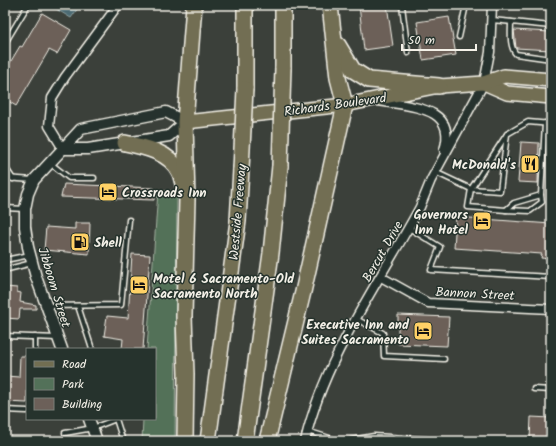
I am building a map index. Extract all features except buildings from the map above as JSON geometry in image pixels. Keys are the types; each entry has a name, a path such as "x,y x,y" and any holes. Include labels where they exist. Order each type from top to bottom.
{"highway":[{"path":"185,441 186,374 184,316 187,200 185,122 194,5"},
{"name":"Westside Freeway","path":"208,441 237,228 245,89 245,5"},
{"path":"245,441 271,253 280,166 283,5"},
{"path":"267,441 304,288 345,104 338,78 335,39 330,5"},
{"path":"335,39 347,63 359,76 369,80 439,86"},
{"path":"125,143 150,149 166,156 179,171 187,200"}],"main road":[{"name":"Richards Boulevard","path":"185,122 375,100 439,86 484,84 504,76 551,80"},
{"name":"Richards Boulevard","path":"484,84 508,93 551,97"}],"street":[{"path":"63,149 49,126 52,98 65,77 118,5"},
{"name":"Bercut Drive","path":"305,441 307,431 326,377 356,319 409,228 439,164 484,84 490,52 492,5"},
{"path":"375,100 430,111 442,119 447,134 439,164"},
{"path":"166,112 185,122 168,136 88,149 63,149 81,129 124,119 166,112"},
{"name":"Jibboom Street","path":"62,348 31,259 25,227 25,209 28,194 34,180 49,162 63,149"},
{"name":"Bannon Street","path":"381,277 428,303 551,309"},
{"path":"91,424 97,441"}],"lane":[{"path":"5,43 28,5"},
{"path":"408,5 402,5 408,54"},
{"path":"460,37 466,5"},
{"path":"492,20 551,26"},
{"path":"511,22 511,42 513,50 516,54 551,59"},
{"path":"545,123 541,195 542,202 530,211 485,209 468,206 471,189 507,134 528,122 545,123 551,124"},
{"path":"435,172 471,189 500,191 507,134"},
{"path":"49,162 69,178 94,178"},
{"path":"5,167 13,179"},
{"path":"5,178 34,180"},
{"path":"506,210 514,204 541,195"},
{"path":"5,208 25,209"},
{"path":"46,306 121,305 129,220"},
{"path":"409,228 440,247 431,270 551,278"},
{"path":"5,260 31,259"},
{"path":"5,268 8,269 31,259"},
{"path":"78,306 92,348"},
{"path":"356,319 383,333 384,356 444,359"},
{"path":"5,336 58,338"},
{"path":"35,337 35,348"},
{"path":"534,389 551,390"},
{"path":"5,410 26,411"},
{"path":"65,433 91,424 111,420"},
{"path":"116,420 123,441"},
{"path":"307,431 339,441"},
{"path":"346,441 374,436 454,441"}],"green space":[{"path":"158,191 177,191 175,441 142,441 143,420 156,420 156,348 147,348"}],"water":[{"path":"59,5 73,5 78,8 71,18 56,9"}],"place":[{"name":"McDonald's","path":"530,164"},
{"name":"Crossroads Inn","path":"108,192"},
{"name":"Governors Inn Hotel","path":"482,221"},
{"name":"Shell","path":"80,242"},
{"name":"Motel 6 Sacramento-Old Sacramento North","path":"139,285"},
{"name":"Executive Inn and Suites Sacramento","path":"423,331"}]}
